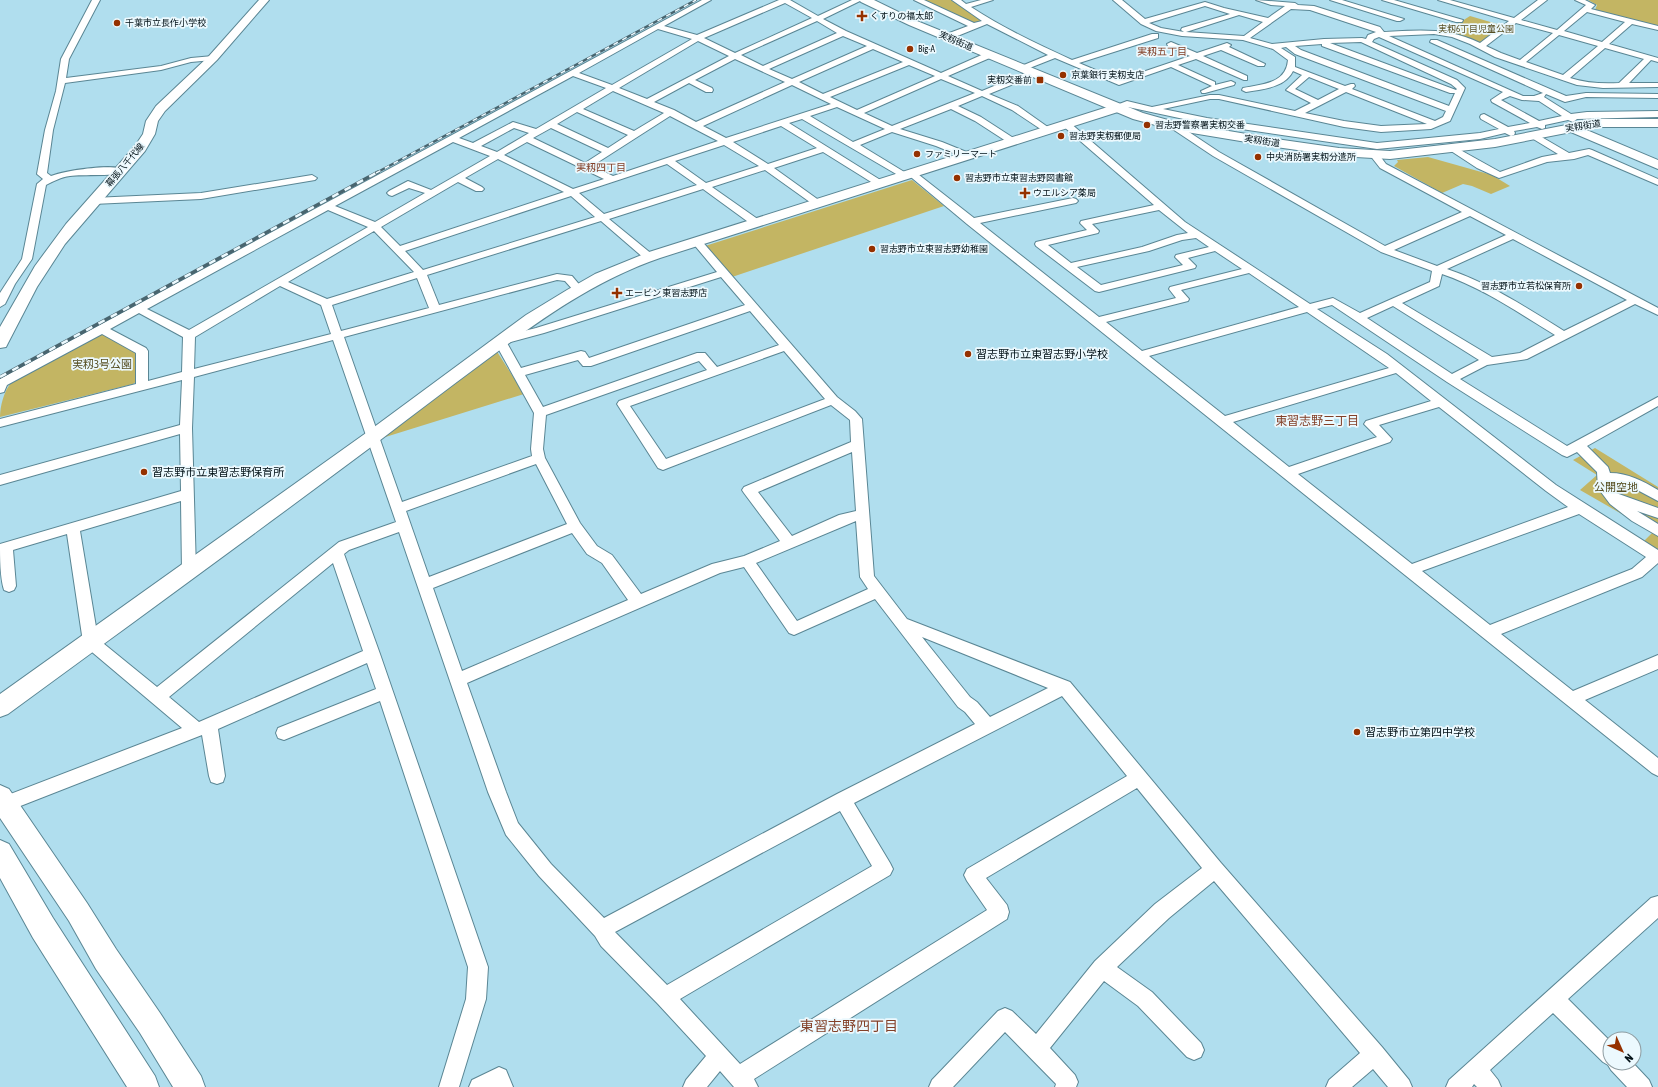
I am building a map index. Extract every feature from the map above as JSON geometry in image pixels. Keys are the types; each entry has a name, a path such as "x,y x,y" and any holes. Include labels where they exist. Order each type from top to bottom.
{"main road":[{"name":"実籾街道","path":"865,0 897,16 1117,108 1174,126 1316,149 1374,154 1411,153 1496,143 1530,132 1551,131 1574,123 1657,121"}],"street":[{"path":"49,179 42,174 48,130 62,81 65,59 96,0"},
{"name":"幕張八千代線","path":"0,343 36,276 65,235 147,138 152,121 160,109 213,58 264,0"},
{"path":"0,389 2,383 327,206 416,155 452,138 707,0"},
{"path":"189,336 497,154 698,38 785,0 843,33 1015,108 1048,130"},
{"path":"648,102 736,55 858,0"},
{"path":"918,0 974,26"},
{"path":"956,0 987,21 1030,44 1119,83 1225,46 1261,64"},
{"path":"966,6 989,0"},
{"path":"1117,0 1150,26 1176,32 1226,34 1245,38 1261,44 1274,46 1362,40 1454,82 1461,88 1447,118 1434,124 1381,129 1344,124 1220,97 1210,97 1150,109"},
{"path":"1260,0 1271,4 1305,6 1377,29 1381,34 1444,64 1522,98 1541,99 1574,123 1658,165"},
{"path":"1245,38 1288,8 1305,6 1315,0"},
{"path":"1334,0 1400,19 1417,9"},
{"path":"1386,0 1459,20"},
{"path":"1442,0 1604,45 1654,57"},
{"path":"1480,46 1542,0"},
{"path":"1521,63 1587,10 1591,5 1579,0"},
{"path":"1441,33 1485,3"},
{"path":"1144,22 1205,4 1222,10 1269,21"},
{"path":"1587,10 1658,28"},
{"path":"1176,32 1238,13"},
{"path":"1400,19 1398,20 1400,24 1415,33"},
{"path":"947,37 987,21"},
{"path":"1564,79 1631,21"},
{"path":"658,27 698,38 893,130 939,144 966,155"},
{"path":"764,68 843,33"},
{"path":"1367,43 1371,36 1381,34 1441,33 1453,35 1473,42 1498,55 1577,83 1621,86 1658,85"},
{"path":"1073,62 1155,36"},
{"path":"1318,42 1459,93"},
{"path":"1434,42 1565,99 1586,94 1658,96"},
{"path":"1171,44 1244,78"},
{"path":"1288,45 1298,52 1451,110"},
{"path":"697,125 873,46"},
{"path":"1246,90 1269,86 1287,77 1292,68 1292,59 1274,46"},
{"path":"857,113 989,55"},
{"path":"853,145 982,94 1027,71 1054,55"},
{"path":"1621,86 1654,57"},
{"path":"62,81 161,68 191,60 213,58"},
{"path":"1298,113 1403,59"},
{"path":"823,98 909,62"},
{"path":"1172,65 1212,84"},
{"path":"1292,68 1434,124"},
{"path":"573,73 613,87 697,125 769,167 817,202"},
{"path":"1308,74 1290,90 1318,103"},
{"path":"689,80 709,90"},
{"path":"1210,97 1204,91 1231,83"},
{"path":"1510,92 1495,100 1530,132 1567,156"},
{"path":"1541,99 1538,97 1551,93"},
{"path":"399,250 838,104"},
{"path":"0,707 189,571 542,310 578,289 630,264 817,202 1127,104 1207,121 1370,146 1468,138 1508,131 1530,132 1574,123"},
{"path":"952,106 978,119 1012,141"},
{"path":"576,109 635,135"},
{"path":"586,166 671,112"},
{"path":"804,116 853,145 907,174 971,222 1658,768"},
{"path":"1484,117 1508,131 1530,132"},
{"path":"782,123 879,183"},
{"path":"550,124 609,152"},
{"path":"1066,124 1160,207 1197,235 1383,357 1551,488 1580,508 1658,556 1637,573 1487,633"},
{"path":"474,146 513,125 536,132"},
{"path":"1174,126 1216,154 1385,250 1460,278 1508,302 1563,335"},
{"path":"452,138 497,154 572,192 649,257"},
{"path":"526,138 612,179"},
{"path":"280,282 326,303 824,149"},
{"path":"1452,149 1480,166 1499,174 1545,159 1574,156 1589,152 1658,182"},
{"path":"1374,154 1383,166 1658,312"},
{"path":"668,160 755,222"},
{"path":"0,304 10,284 27,259 42,184 49,179 66,173 121,170"},
{"path":"93,202 201,196 312,178"},
{"path":"457,178 479,189"},
{"path":"392,193 408,184 432,193"},
{"path":"971,222 1073,201"},
{"path":"327,206 375,226 421,274 435,309"},
{"path":"1160,207 1085,223 1094,231 1040,244 1099,289 1191,266 1180,257 1216,248"},
{"path":"1385,250 1470,212"},
{"path":"1070,266 1145,249 1181,237 1197,235"},
{"path":"1438,269 1514,235"},
{"path":"696,241 833,400 856,418 862,514 868,577 964,702 971,707 988,727"},
{"path":"1359,317 1435,284 1438,269"},
{"path":"1096,321 1184,299 1174,289 1250,270"},
{"path":"500,341 540,331 724,273"},
{"path":"0,423 557,277 568,278 578,289"},
{"path":"1451,379 1484,362 1523,356 1635,300"},
{"path":"1139,355 1310,309 1333,301 1451,379 1567,452 1658,401"},
{"path":"1393,302 1490,361"},
{"path":"326,303 336,336 457,680 497,792 512,829 545,870 602,929 608,939 665,997 743,1082 1000,912 974,875 1139,778"},
{"path":"518,373 582,355 587,363 753,306"},
{"path":"139,309 189,336"},
{"path":"102,329 142,351 142,386"},
{"path":"189,336 186,428 189,571"},
{"path":"500,341 540,413 537,449 539,458 575,526 592,550 607,559 638,602"},
{"path":"787,346 623,404 663,465 833,400"},
{"path":"540,413 701,356 715,372"},
{"path":"1222,421 1398,369"},
{"path":"1287,473 1386,439 1370,424 1440,402"},
{"path":"0,480 186,428"},
{"path":"789,542 749,490 858,444"},
{"path":"1579,446 1603,470 1606,489 1613,498 1629,512 1658,531"},
{"path":"398,509 539,458"},
{"path":"1604,478 1614,477 1635,482 1658,496"},
{"path":"10,586 3,548 187,494"},
{"path":"1613,498 1658,513"},
{"path":"1410,570 1580,508"},
{"path":"457,680 717,568 747,560 844,519 862,514"},
{"path":"157,697 344,546 403,525"},
{"path":"424,585 575,526"},
{"path":"73,528 91,642 157,697 203,727 217,776"},
{"path":"336,553 372,654 478,967 476,999 449,1087"},
{"path":"747,560 794,629 878,591"},
{"path":"902,623 1064,687 1215,869 1402,1087"},
{"path":"190,1087 150,1023 106,959 78,912 2,802 203,727 372,654"},
{"path":"1572,699 1658,662"},
{"path":"602,929 843,800 1064,687"},
{"path":"284,734 385,692"},
{"path":"665,997 884,869 843,800"},
{"path":"0,853 44,928 144,1087"},
{"path":"1037,1049 1102,968 1162,911 1215,869"},
{"path":"1456,1087 1658,905"},
{"path":"1102,968 1145,999 1194,1050"},
{"path":"1554,999 1602,1047"},
{"path":"939,1087 1006,1018 1068,1082 1064,1087"},
{"path":"1336,1087 1374,1054"},
{"path":"693,1087 719,1056"},
{"path":"1475,1070 1491,1087"},
{"path":"1626,1071 1642,1087"},
{"path":"479,1087 499,1077 502,1087"}],"green space":[{"path":"921,0 951,0 983,21 973,25"},
{"path":"1588,0 1658,0 1658,26 1595,10 1597,5"},
{"name":"実籾6丁目児童公園","path":"1470,16 1504,26 1480,44 1445,32"},
{"path":"1428,157 1492,175 1510,186 1491,194 1463,184 1442,193 1394,166 1398,162 1397,160"},
{"path":"912,180 944,206 732,277 705,246"},
{"name":"実籾3号公園","path":"105,334 137,353 137,381 133,384 0,417 3,398 12,382 98,335"},
{"path":"496,350 524,394 379,439"},
{"name":"公開空地","path":"1595,448 1658,487 1658,552 1642,543 1653,532 1580,490 1597,475 1573,460"}],"railway":[{"path":"376,173 696,0"},
{"path":"0,377 378,172"}],"place":[{"name":"くすりの福太郎","path":"862,16"},
{"name":"千葉市立長作小学校","path":"117,23"},
{"name":"Big-A","path":"910,49"},
{"name":"京葉銀行 実籾支店","path":"1063,75"},
{"name":"実籾交番前","path":"1040,80"},
{"name":"習志野警察署実籾交番","path":"1147,125"},
{"name":"習志野実籾郵便局","path":"1061,136"},
{"name":"ファミリーマート","path":"917,154"},
{"name":"中央消防署実籾分遣所","path":"1258,157"},
{"name":"習志野市立東習志野図書館","path":"957,178"},
{"name":"ウエルシア薬局","path":"1025,193"},
{"name":"習志野市立東習志野幼稚園","path":"872,249"},
{"name":"習志野市立若松保育所","path":"1579,286"},
{"name":"エービン 東習志野店","path":"617,293"},
{"name":"習志野市立東習志野小学校","path":"968,354"},
{"name":"習志野市立東習志野保育所","path":"144,472"},
{"name":"習志野市立第四中学校","path":"1357,732"}],"district":[{"name":"実籾五丁目","path":"1162,51"},
{"name":"実籾四丁目","path":"601,167"},
{"name":"東習志野三丁目","path":"1317,421"},
{"name":"東習志野四丁目","path":"849,1026"}]}
